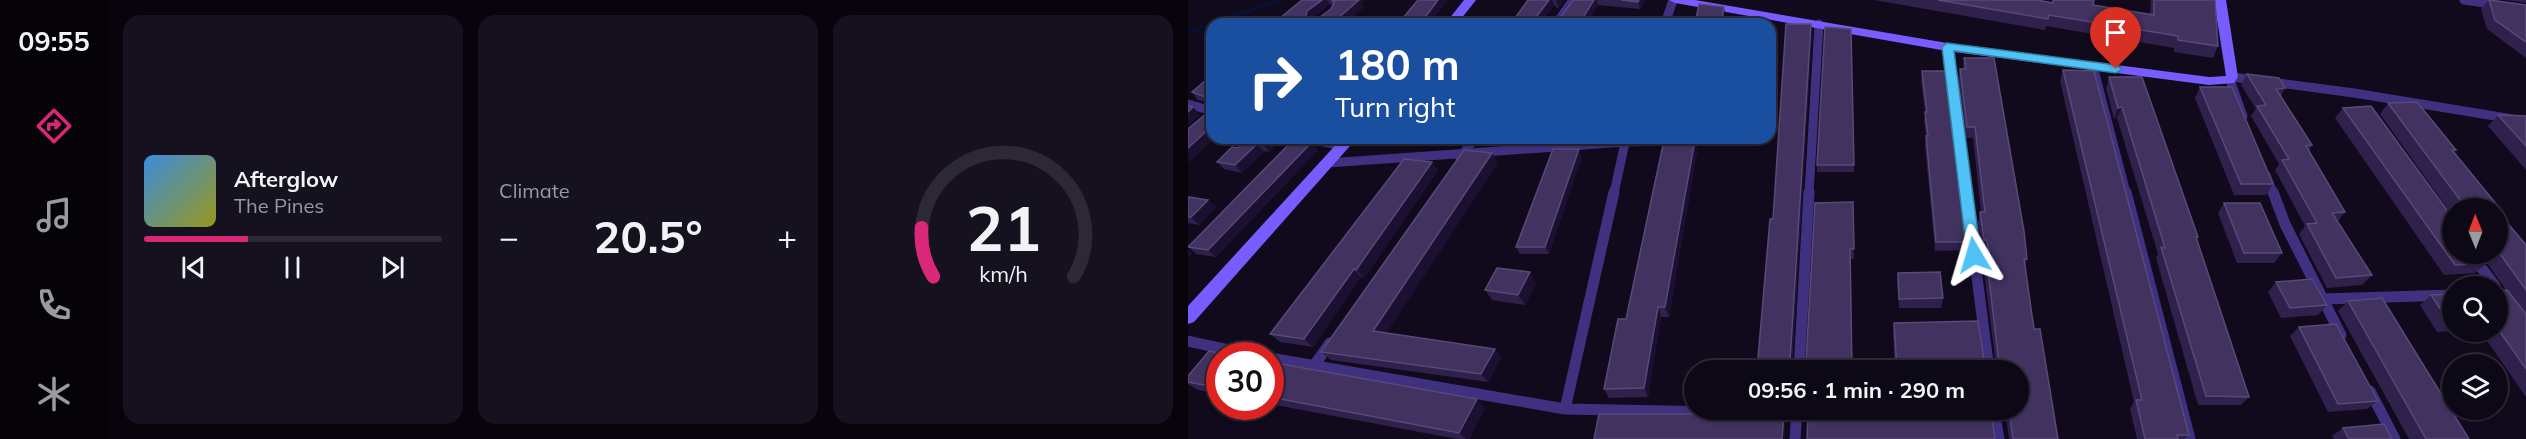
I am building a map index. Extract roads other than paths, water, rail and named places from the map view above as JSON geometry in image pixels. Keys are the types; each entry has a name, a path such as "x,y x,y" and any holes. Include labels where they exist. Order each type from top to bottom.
{"street":[{"path":"1455,18 1470,0"},
{"path":"1560,18 1573,0"},
{"path":"1667,18 1674,0 1947,47 2209,81 2231,78 2354,93 2524,122"},
{"path":"2220,0 2231,78 2247,124"},
{"path":"2464,0 2526,9"},
{"path":"1800,360 1819,24"},
{"path":"1947,47 1988,360"},
{"path":"2093,66 2190,439"},
{"path":"2354,93 2361,103"},
{"path":"1188,104 1206,113"},
{"path":"1188,316 1345,144"},
{"path":"1459,160 1471,144"},
{"path":"1328,163 1459,160 1593,144"},
{"path":"1565,409 1625,144"},
{"path":"2264,168 2285,224 2349,349"},
{"path":"2323,299 2442,295"},
{"path":"1313,367 1340,329"},
{"path":"1188,341 1206,345"},
{"path":"1284,361 1565,409 1684,411"},
{"path":"2364,379 2395,439"},
{"path":"1795,439 1796,420"},
{"path":"1992,420 1999,439"}],"waterway":[{"path":"1228,18 1280,0"},
{"path":"1188,32 1206,26"}]}
